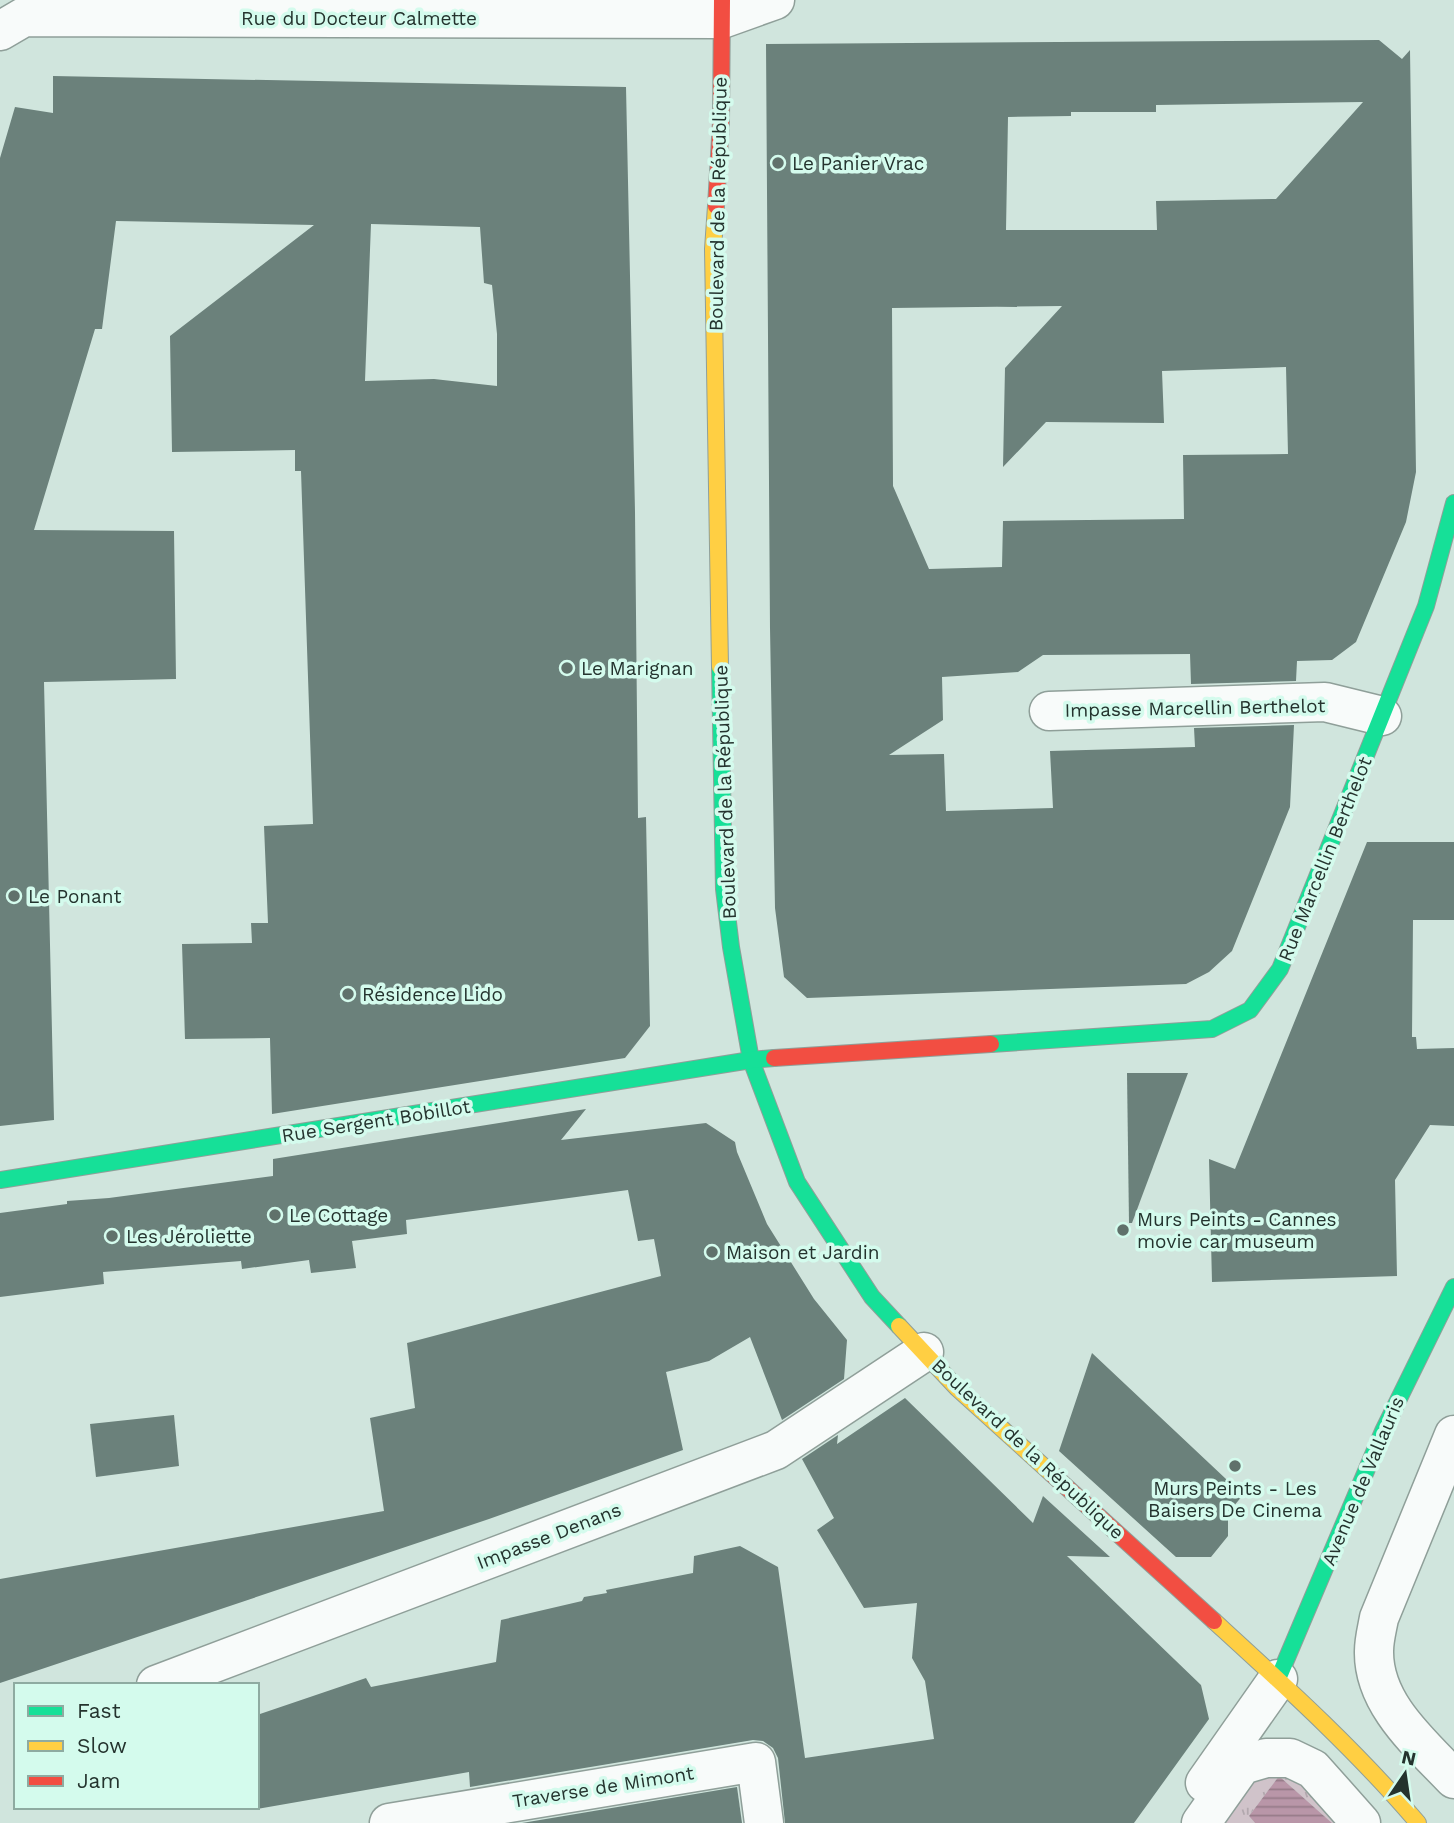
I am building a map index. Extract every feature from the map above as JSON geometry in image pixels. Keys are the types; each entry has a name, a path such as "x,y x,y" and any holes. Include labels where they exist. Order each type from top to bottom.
{"street":[{"name":"Rue du Docteur Calmette","path":"0,31 24,17 722,10 775,0"},
{"name":"Boulevard de la République","path":"722,10 720,121 713,249 724,889 731,947 751,1060 797,1182 872,1297 957,1388 1278,1679 1396,1797 1418,1823"},
{"name":"Rue Marcellin Berthelot","path":"751,1060 1212,1029 1250,1010 1280,970 1426,606 1454,503"},
{"name":"Impasse Marcellin Berthelot","path":"1049,711 1325,702 1382,716"},
{"name":"Rue Sergent Bobillot","path":"0,1180 751,1060"},
{"name":"Avenue de Vallauris","path":"1278,1679 1421,1347 1454,1287"},
{"name":"Impasse Denans","path":"161,1683 776,1450 924,1352"},
{"path":"1454,1435 1379,1618 1374,1648 1375,1667 1387,1703 1454,1779"},
{"path":"1177,1823 1278,1679"},
{"path":"1200,1823 1242,1765 1266,1758 1290,1758 1312,1769 1361,1823"},
{"name":"Traverse de Mimont","path":"389,1823 757,1762 764,1823"}],"green space":[{"path":"1266,1758 1361,1823 1332,1823 1279,1776 1249,1816 1255,1823 1201,1823"}],"shaded area":[{"path":"1279,1776 1332,1823 1255,1823 1249,1816"}],"building":[{"path":"1379,40 1402,59 1410,50 1416,472 1406,522 1356,642 1332,660 1297,661 1296,681 1191,684 1190,654 1043,655 1018,672 942,677 943,720 889,755 944,754 946,811 1053,808 1050,751 1195,747 1194,728 1294,725 1290,807 1232,951 1209,972 1186,984 807,998 784,977 775,908 766,44","holes":["1363,102 1276,199 1156,201 1157,230 1006,230 1008,117 1071,116 1071,112 1156,112 1156,105","1062,306 1005,368 1003,467 1046,422 1164,423 1162,371 1286,367 1288,454 1183,455 1184,519 1003,521 1002,567 929,569 893,486 892,308"]},
{"path":"53,76 626,87 638,818 646,817 650,1026 625,1058 272,1114 270,1038 185,1039 182,944 252,943 251,923 268,923 264,826 313,824 301,471 295,471 295,450 172,452 170,336 314,225 116,221 102,329 95,329 34,530 174,531 176,679 44,682 54,1120 0,1126 0,158 15,107 53,113","holes":["371,224 480,227 484,283 492,285 497,334 497,386 434,379 365,381"]},
{"path":"1367,842 1454,842 1454,920 1413,920 1412,1037 1416,1037 1417,1049 1454,1048 1454,1126 1430,1125 1395,1180 1397,1276 1212,1282 1209,1159 1235,1169"},
{"path":"1127,1073 1188,1073 1132,1223 1129,1223"},
{"path":"586,1109 561,1140 706,1123 735,1142 767,1224 814,1299 847,1340 844,1379 782,1420 750,1337 709,1361 666,1372 683,1450 489,1519 0,1683 0,1579 384,1511 370,1418 415,1408 407,1343 661,1276 654,1239 638,1241 628,1190 406,1220 407,1234 352,1241 356,1268 311,1273 309,1260 242,1269 241,1261 103,1272 104,1284 0,1297 0,1213 67,1204 67,1201 273,1176 273,1159"},
{"path":"1092,1353 1243,1495 1228,1513 1228,1536 1211,1557 1176,1557 1059,1451"},
{"path":"905,1398 1033,1523 1043,1496 1110,1557 1067,1556 1201,1685 1209,1719 1134,1823 785,1823 778,1758 773,1748 763,1741 753,1740 470,1787 469,1772 259,1809 259,1714 366,1678 371,1687 496,1662 501,1620 582,1601 584,1597 607,1593 606,1590 693,1573 694,1556 740,1546 778,1567 805,1758 934,1739 925,1681 912,1658 917,1603 864,1608 817,1530 834,1518 802,1459 838,1435 837,1444"},
{"path":"174,1415 179,1466 96,1477 90,1424"},
{"path":"737,1787 742,1823 522,1823"}],"traffic: fast":[{"path":"991,1044 1212,1029 1250,1010 1280,969 1426,606 1454,503"},
{"path":"720,667 724,889 731,947 751,1060 797,1182 872,1297 899,1326"},
{"path":"0,1180 774,1058"},
{"path":"1278,1679 1383,1431 1454,1287"}],"traffic: slow":[{"path":"716,206 713,249 720,667"},
{"path":"899,1326 957,1388 1052,1474"},
{"path":"1214,1621 1345,1744 1418,1823"}],"traffic: jam":[{"path":"716,206 721,121 722,0"},
{"path":"774,1058 991,1044"},
{"path":"1052,1474 1214,1621"}],"place":[{"name":"Le Panier Vrac","path":"778,163"},
{"name":"Le Marignan","path":"567,668"},
{"name":"Le Ponant","path":"14,896"},
{"name":"Résidence Lido","path":"348,994"},
{"name":"Le Cottage","path":"275,1215"},
{"name":"Murs Peints - Cannes movie car museum","path":"1123,1230"},
{"name":"Les Jéroliette","path":"112,1236"},
{"name":"Maison et Jardin","path":"712,1252"},
{"name":"Murs Peints - Les Baisers De Cinema","path":"1235,1466"}]}
